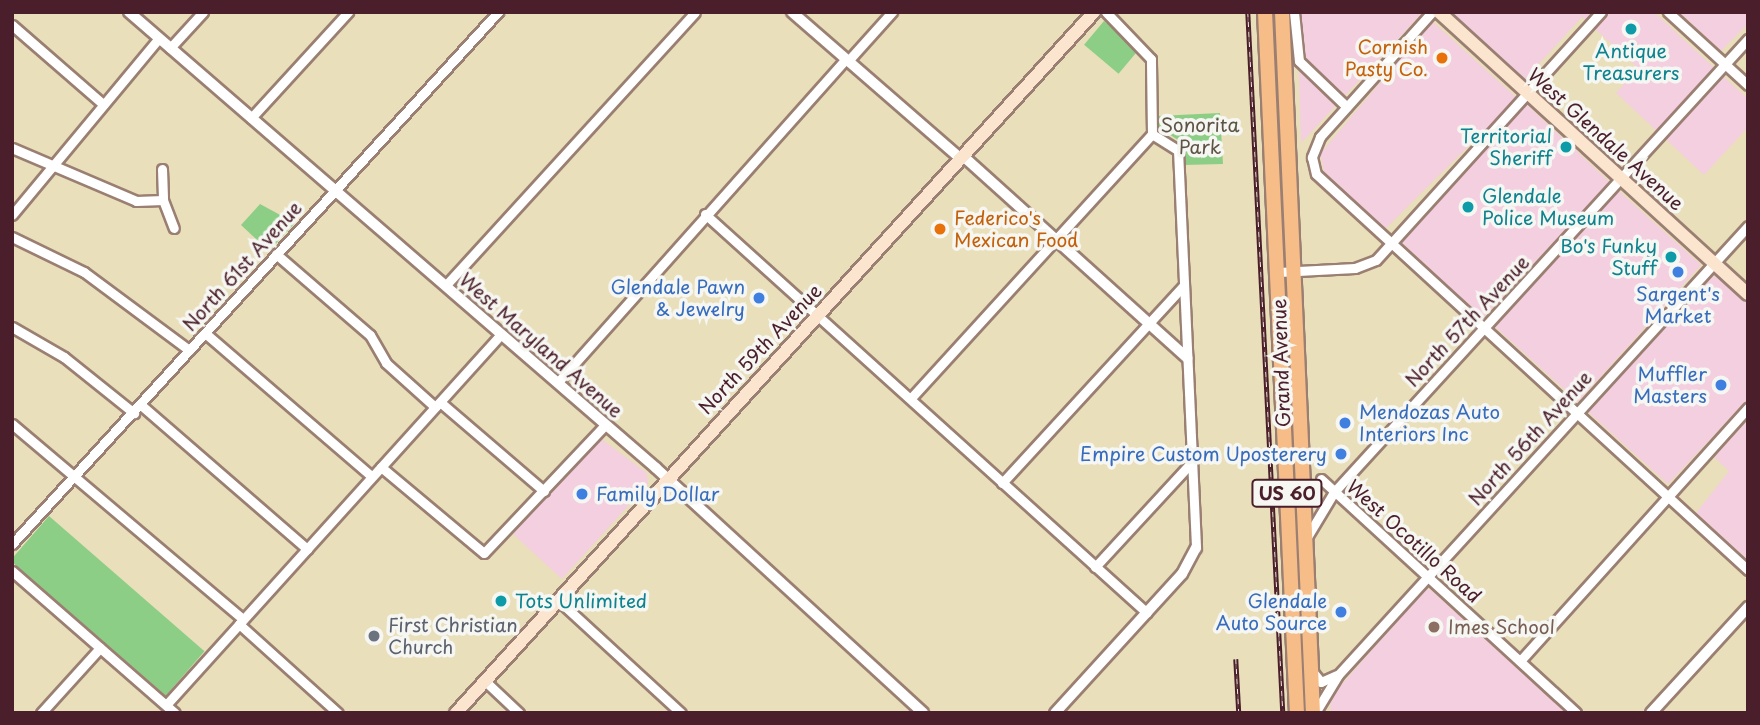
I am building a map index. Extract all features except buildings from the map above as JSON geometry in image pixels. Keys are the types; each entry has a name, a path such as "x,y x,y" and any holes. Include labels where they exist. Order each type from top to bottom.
{"highway":[{"name":"Grand Avenue","path":"1265,12 1279,272 1297,713"},
{"name":"Grand Avenue","path":"1282,12 1297,272 1314,713"}],"main road":[{"name":"North 59th Avenue","path":"456,713 1094,12"},
{"name":"West Glendale Avenue","path":"1438,12 1748,294"}],"street":[{"name":"West Maryland Avenue","path":"129,12 668,479 923,713"},
{"path":"170,48 203,12"},
{"path":"251,118 348,12"},
{"name":"North 61st Avenue","path":"15,537 134,413 498,12"},
{"path":"446,285 695,12"},
{"path":"792,12 1057,240 1187,358"},
{"path":"558,382 705,214 892,12"},
{"path":"912,398 1152,134 1151,59 1106,12"},
{"path":"1294,12 1299,61 1347,107"},
{"path":"1432,12 1347,107 1312,157 1320,180 1748,570"},
{"path":"1279,272 1364,267 1391,245 1601,12"},
{"path":"1668,12 1748,85"},
{"path":"12,26 103,104"},
{"path":"12,215 52,163 159,38"},
{"name":"North 57th Avenue","path":"1306,540 1334,492 1748,39"},
{"path":"1055,713 1147,613 1196,548 1178,150 1152,134"},
{"path":"12,148 136,201 163,200"},
{"path":"162,169 163,200 174,228"},
{"path":"705,214 819,314 1147,613"},
{"name":"North 56th Avenue","path":"1314,713 1338,675 1748,226"},
{"path":"12,237 83,272 189,350"},
{"path":"276,254 370,335 386,363 544,491"},
{"path":"1002,483 1184,285"},
{"path":"12,327 64,357 134,413"},
{"path":"205,333 371,476"},
{"path":"166,705 501,334"},
{"path":"141,405 307,549"},
{"path":"1520,661 1748,408"},
{"path":"12,424 76,475 241,622 338,713"},
{"path":"381,467 484,553 605,425"},
{"path":"1095,567 1192,463"},
{"name":"West Ocotillo Road","path":"1321,479 1576,713"},
{"path":"12,571 175,713"},
{"path":"558,600 681,713"},
{"path":"1651,713 1748,607"},
{"path":"41,713 100,648"},
{"path":"1311,667 1321,682 1338,675"},
{"path":"485,681 519,713"}],"shaded area":[{"path":"1297,12 1423,12 1301,143"},
{"path":"1450,12 1654,12 1748,99 1748,127 1704,175 1616,93 1638,68 1582,17 1524,80"},
{"path":"1679,12 1748,12 1748,24 1721,51"},
{"path":"1432,21 1517,98 1385,229 1325,175 1320,154"},
{"path":"1527,105 1610,182 1483,318 1400,241"},
{"path":"1618,190 1701,265 1578,402 1495,327"},
{"path":"1708,276 1719,277 1748,303 1748,399 1668,484 1587,411"},
{"path":"1748,419 1748,560 1696,513 1729,471 1714,457"},
{"path":"600,438 647,473 648,484 562,579 513,534"},
{"name":"Imes School","path":"1426,588 1566,713 1331,713 1330,698"}],"green space":[{"path":"1104,21 1138,50 1119,74 1084,45"},
{"name":"Sonorita Park","path":"1220,113 1223,164 1184,165 1178,140 1158,127 1158,116"},
{"path":"260,204 295,223 269,251 241,225"},
{"path":"49,516 204,651 166,696 12,562 12,559"}],"railway":[{"path":"1248,12 1283,713"},
{"path":"1236,659 1239,713"}],"place":[{"name":"Antique Treasurers","path":"1631,29"},
{"name":"Cornish Pasty Co.","path":"1442,58"},
{"name":"Territorial Sheriff","path":"1566,147"},
{"name":"Glendale Police Museum","path":"1468,207"},
{"name":"Federico's Mexican Food","path":"940,229"},
{"name":"Bo's Funky Stuff","path":"1671,257"},
{"name":"Sargent's Market","path":"1678,272"},
{"name":"Glendale Pawn & Jewelry","path":"759,298"},
{"name":"Muffler Masters","path":"1721,385"},
{"name":"Mendozas Auto Interiors Inc","path":"1345,423"},
{"name":"Empire Custom Uposterery","path":"1341,454"},
{"name":"Family Dollar","path":"582,494"},
{"name":"Tots Unlimited","path":"501,601"},
{"name":"Glendale Auto Source","path":"1341,612"},
{"name":"Imes School","path":"1434,627"},
{"name":"First Christian Church","path":"374,636"}]}
